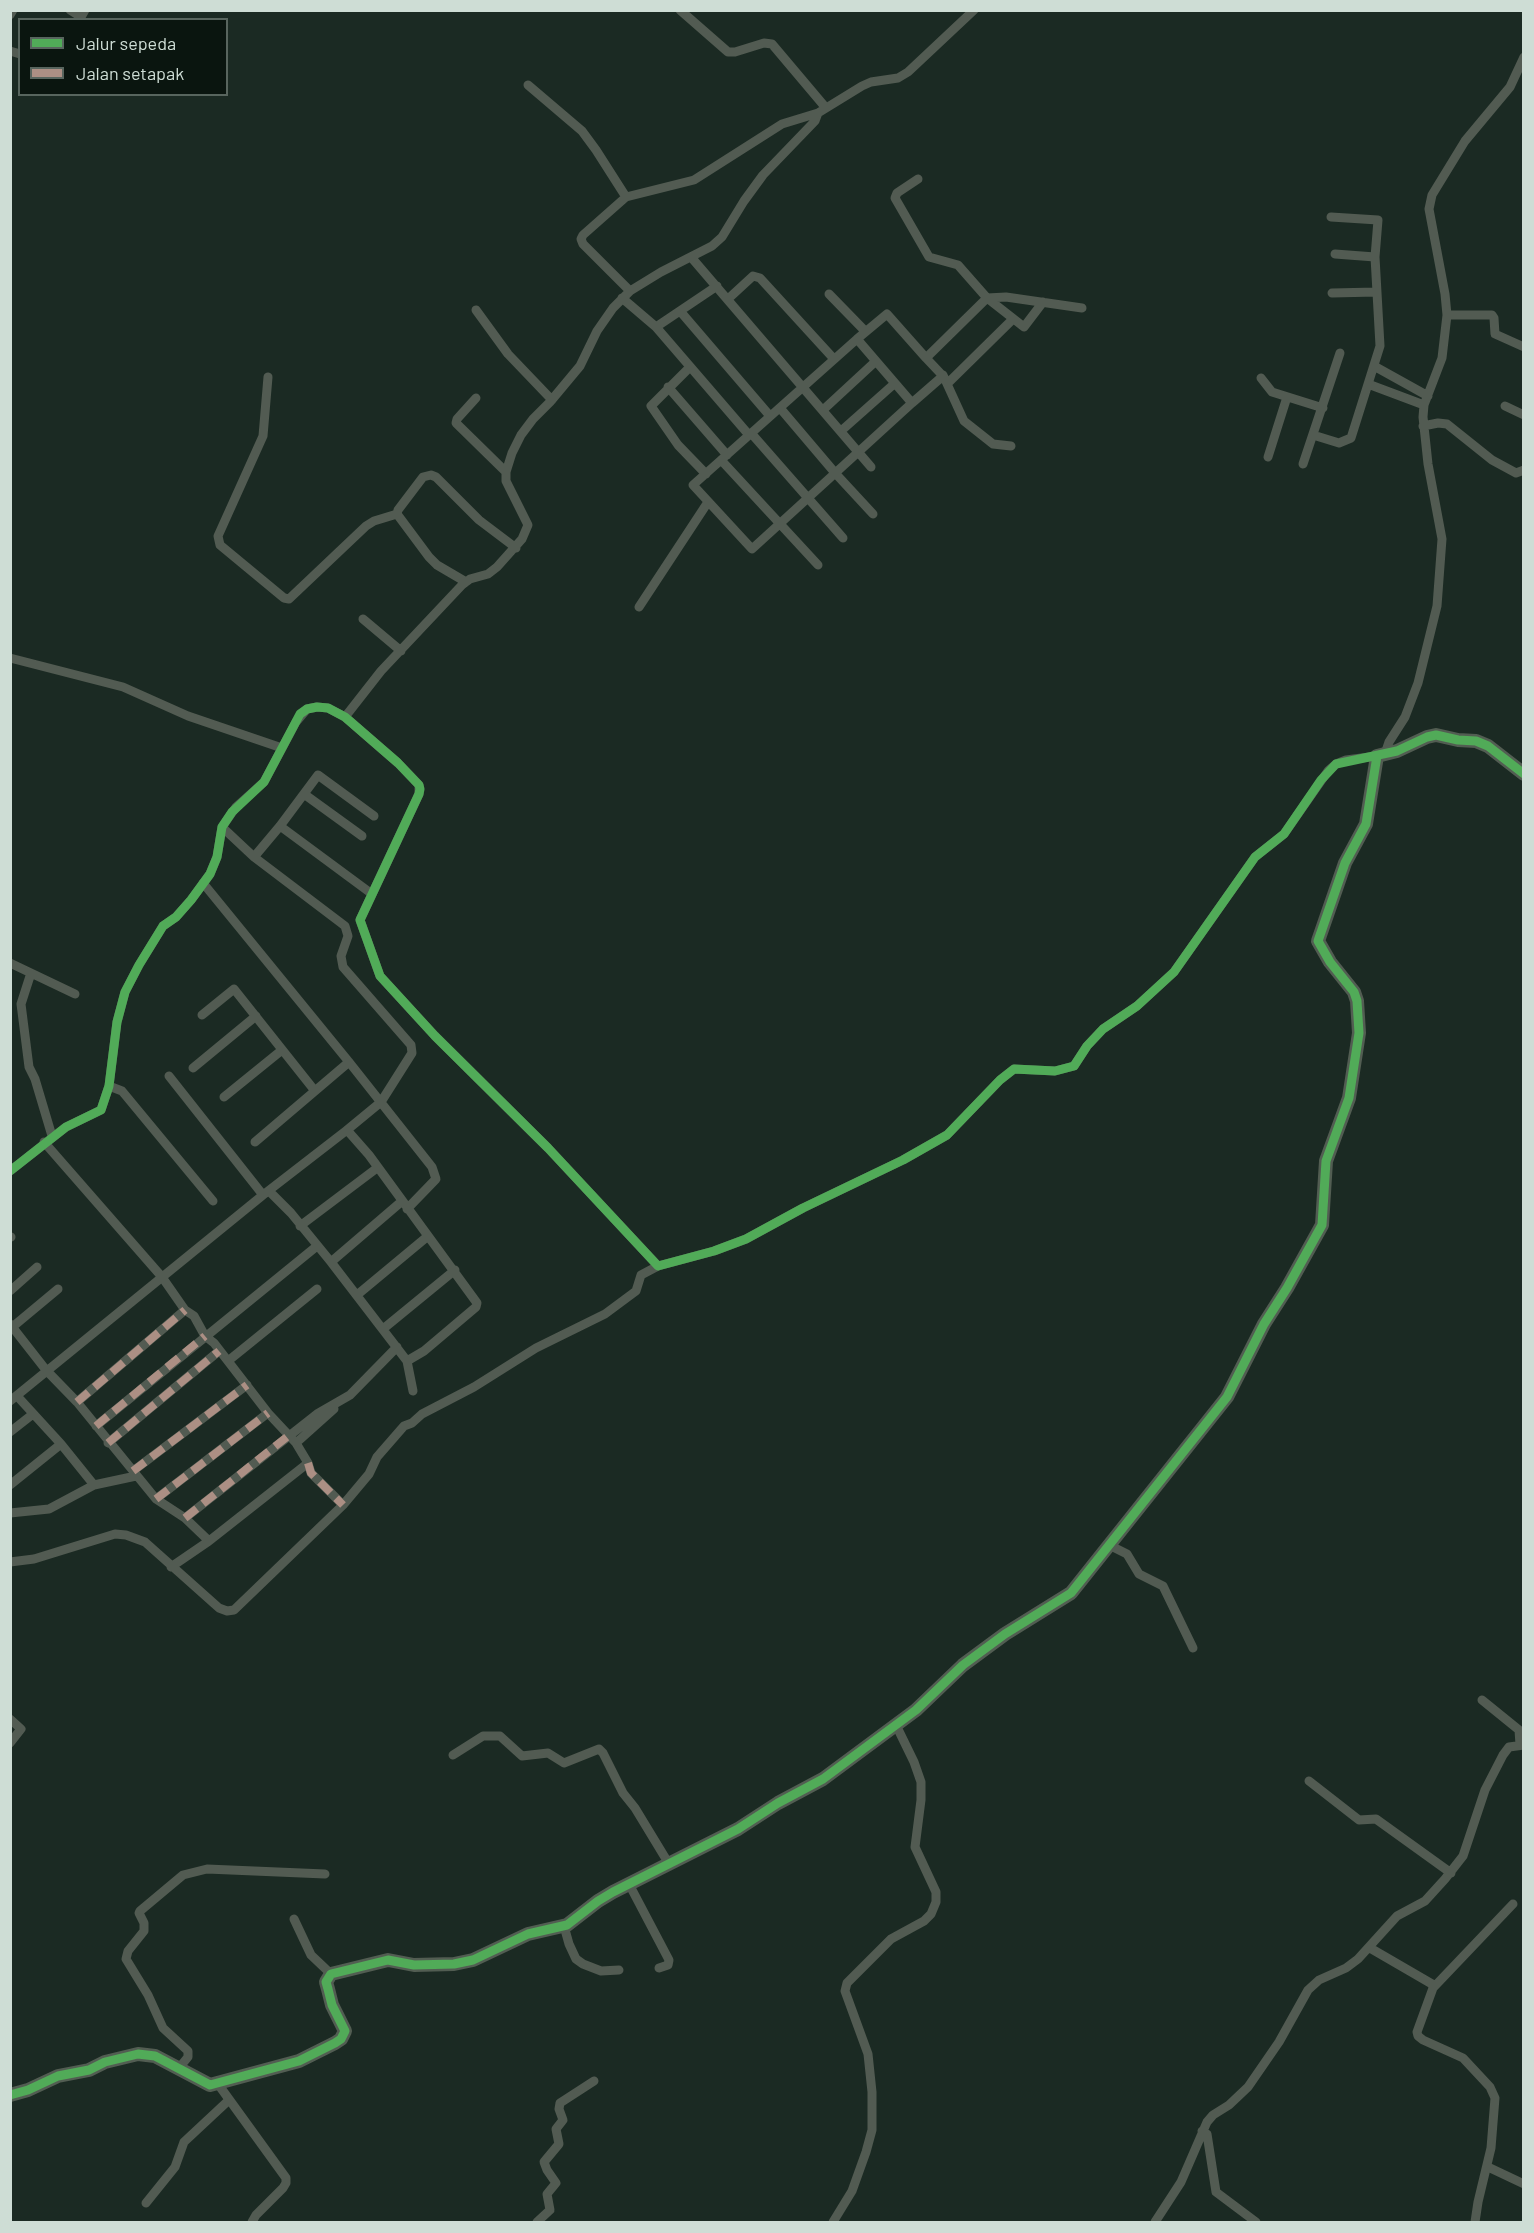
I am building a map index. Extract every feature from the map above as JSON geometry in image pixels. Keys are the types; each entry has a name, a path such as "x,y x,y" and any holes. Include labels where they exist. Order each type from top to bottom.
{"street":[{"path":"10,15 13,10"},
{"path":"70,10 82,16"},
{"path":"680,10 729,52 764,43 772,44 822,110"},
{"path":"630,291 583,244 581,239 626,197 694,180 782,124 822,110 871,82 898,78 908,72 974,10"},
{"path":"10,2095 28,2090 58,2076 89,2070 105,2062 138,2054 155,2056 207,2084 218,2084 299,2061 341,2038 345,2031 332,2005 327,1982 331,1974 388,1960 414,1965 473,1960 528,1934 564,1926 574,1921 598,1901 738,1829 778,1803 823,1779 916,1710 963,1665 1005,1634 1071,1593 1227,1397 1264,1324 1292,1281 1322,1226 1326,1161 1349,1098 1359,1033 1357,1001 1354,992 1330,962 1318,941 1327,919 1336,884 1366,824 1381,755 1405,717 1418,682 1437,606 1442,530 1428,465 1423,426 1426,401 1442,357 1447,315 1429,209 1432,195 1465,141 1510,87 1524,57"},
{"path":"528,85 582,131 626,197"},
{"path":"345,717 381,671 466,582 488,574 516,548 528,525 509,490 506,472 521,435 580,366 597,331 613,308 630,291 712,246 722,237 763,175 822,110"},
{"path":"918,179 897,193 895,200 929,257 958,265 987,298 1024,327 1043,302"},
{"path":"1313,435 1339,443 1351,438 1380,346 1375,257 1378,220 1331,217"},
{"path":"1335,254 1375,257"},
{"path":"691,257 871,467"},
{"path":"728,299 753,276 760,278 834,359"},
{"path":"656,327 717,286"},
{"path":"1332,293 1376,292"},
{"path":"830,294 865,331"},
{"path":"927,358 987,298 995,296 1082,308"},
{"path":"622,298 656,327 843,537"},
{"path":"476,310 508,354 552,400"},
{"path":"680,311 770,416"},
{"path":"1011,446 993,444 964,421 946,379 887,314 693,485 752,549 912,403 946,379 1013,319"},
{"path":"1447,315 1492,315 1495,334 1524,347"},
{"path":"857,339 912,403"},
{"path":"1303,464 1340,353"},
{"path":"823,410 876,361"},
{"path":"1374,366 1426,401"},
{"path":"690,367 651,403 651,408 678,445 706,474"},
{"path":"268,377 263,436 218,536 220,545 284,598 289,598 366,526 397,514"},
{"path":"1261,378 1272,392 1323,408"},
{"path":"841,431 894,384"},
{"path":"1368,384 1426,401"},
{"path":"668,387 780,524 818,565"},
{"path":"1268,457 1287,397"},
{"path":"476,398 456,423 506,472"},
{"path":"1505,406 1524,415"},
{"path":"780,408 873,514"},
{"path":"1423,426 1447,424 1492,460 1516,473 1524,470"},
{"path":"397,514 423,477 431,475 436,477 480,520 516,548"},
{"path":"639,608 708,502"},
{"path":"397,514 437,565 466,582"},
{"path":"363,619 401,651"},
{"path":"10,658 123,687 188,716 282,748"},
{"path":"10,1171 48,1139 100,1110 109,1086 117,1022 125,993 155,937 163,926 184,909 203,884 217,857 222,827 236,807 264,782 300,714 317,706 328,708 345,717 398,763 420,789 360,920 377,970 384,981 435,1036 548,1148 658,1266"},
{"path":"10,1562 34,1558 115,1533 126,1535 145,1542 219,1608 227,1611 234,1610 343,1505 369,1474 377,1457 404,1426 412,1423 422,1414 474,1387 536,1348 605,1314 636,1291 641,1275 658,1266 714,1251 746,1239 947,1135 1000,1080 1014,1069 1055,1071 1074,1066 1087,1046 1103,1029 1137,1006 1174,972 1255,857 1284,834 1328,771 1336,764 1346,760 1381,755 1436,735 1476,741 1488,746 1524,774"},
{"path":"254,857 318,775 374,816"},
{"path":"304,794 362,836"},
{"path":"280,826 372,894"},
{"path":"94,1485 61,1444 33,1414 14,1399 46,1370 381,1102 412,1053 411,1045 344,967 341,956 348,936 345,926 254,857 222,827"},
{"path":"203,884 381,1102 436,1176 436,1179 331,1262"},
{"path":"10,963 75,994"},
{"path":"31,973 21,1002 29,1068 35,1079 48,1139 162,1277 185,1310 198,1321 205,1336 214,1343 268,1413 296,1443 311,1473 343,1505"},
{"path":"202,1015 234,989 315,1091"},
{"path":"193,1068 256,1016"},
{"path":"224,1098 282,1050"},
{"path":"255,1142 349,1062"},
{"path":"169,1076 266,1193 300,1226 357,1295 407,1360 413,1391"},
{"path":"109,1086 122,1091 213,1201"},
{"path":"347,1130 455,1270 477,1303 476,1307 424,1351 407,1360"},
{"path":"300,1226 377,1168"},
{"path":"357,1295 428,1236"},
{"path":"96,1426 317,1246"},
{"path":"10,1291 37,1267"},
{"path":"383,1329 455,1270"},
{"path":"58,1289 11,1327 46,1370 77,1402 108,1443 156,1499 185,1518 209,1541"},
{"path":"228,1361 317,1289"},
{"path":"77,1402 185,1310"},
{"path":"296,1443 350,1395 397,1347"},
{"path":"108,1443 219,1351"},
{"path":"10,1513 49,1509 94,1485 135,1474 247,1385"},
{"path":"185,1518 317,1414 350,1395"},
{"path":"156,1499 268,1413"},
{"path":"10,1432 33,1414"},
{"path":"10,1485 61,1444"},
{"path":"171,1567 209,1541 308,1463"},
{"path":"1109,1545 1127,1554 1139,1574 1163,1586 1193,1648"},
{"path":"1155,2223 1181,2182 1202,2131 1213,2115 1229,2106 1248,2087 1279,2042 1308,1990 1319,1980 1346,1968 1358,1959 1370,1948 1389,1923 1425,1900 1451,1873 1462,1856 1485,1790 1503,1755 1509,1747 1522,1745 1519,1730 1482,1700"},
{"path":"10,1719 21,1729 10,1743"},
{"path":"833,2223 852,2191 872,2130 872,2092 868,2054 846,1991 847,1983 891,1939 924,1921 931,1914 936,1902 936,1892 915,1846 921,1782 896,1725"},
{"path":"453,1755 483,1736 500,1736 522,1756 548,1753 564,1763 599,1749 624,1795 635,1808 669,1864"},
{"path":"1309,1782 1359,1820 1376,1819 1451,1873"},
{"path":"179,2068 188,2057 189,2052 163,2028 148,1995 126,1959 128,1951 144,1931 140,1911 183,1875 207,1869 325,1874"},
{"path":"629,1884 669,1960 668,1965 659,1968"},
{"path":"1475,2223 1478,2202 1488,2167 1495,2098 1490,2087 1463,2058 1423,2040 1418,2036 1418,2032 1433,1988 1513,1904"},
{"path":"294,1919 311,1955 331,1974"},
{"path":"564,1926 576,1959 601,1971 619,1970"},
{"path":"1370,1948 1427,1980 1433,1988"},
{"path":"537,2223 550,2210 547,2194 556,2183 544,2162 559,2144 556,2129 563,2120 559,2109 560,2103 594,2080"},
{"path":"218,2084 286,2178 283,2188 256,2215 252,2223"},
{"path":"146,2203 175,2167 184,2142 229,2100"},
{"path":"1202,2131 1207,2134 1216,2192 1256,2223"},
{"path":"1488,2167 1524,2184"}],"marked path":[{"path":"77,1402 185,1310"},
{"path":"96,1426 205,1336"},
{"path":"108,1443 219,1351"},
{"path":"133,1471 247,1385"},
{"path":"156,1499 268,1413"},
{"path":"185,1518 288,1436"},
{"path":"308,1463 311,1473 343,1505"}],"cycle path":[{"path":"10,1171 66,1127 101,1110 109,1086 117,1022 125,992 163,926 176,917 210,874 217,857 222,827 232,812 264,782 300,714 307,709 328,708 345,717 398,763 419,785 419,794 360,920 380,976 435,1036 548,1148 658,1266 714,1251 746,1239 803,1208 903,1160 947,1135 1000,1080 1014,1069 1055,1071 1074,1066 1087,1046 1103,1029 1137,1006 1174,972 1255,857 1284,834 1321,780 1336,764 1397,751 1436,735 1476,741 1488,746 1524,774"},
{"path":"10,2095 28,2090 58,2076 89,2070 105,2062 138,2054 155,2056 210,2085 299,2061 335,2043 341,2039 345,2031 332,2005 326,1982 331,1974 388,1960 414,1965 454,1964 473,1960 528,1934 567,1925 613,1892 738,1829 778,1803 823,1779 916,1710 963,1665 1005,1634 1071,1593 1227,1397 1264,1324 1322,1225 1326,1161 1349,1098 1359,1033 1357,1001 1354,992 1330,962 1318,941 1345,863 1366,824 1377,756"}]}
